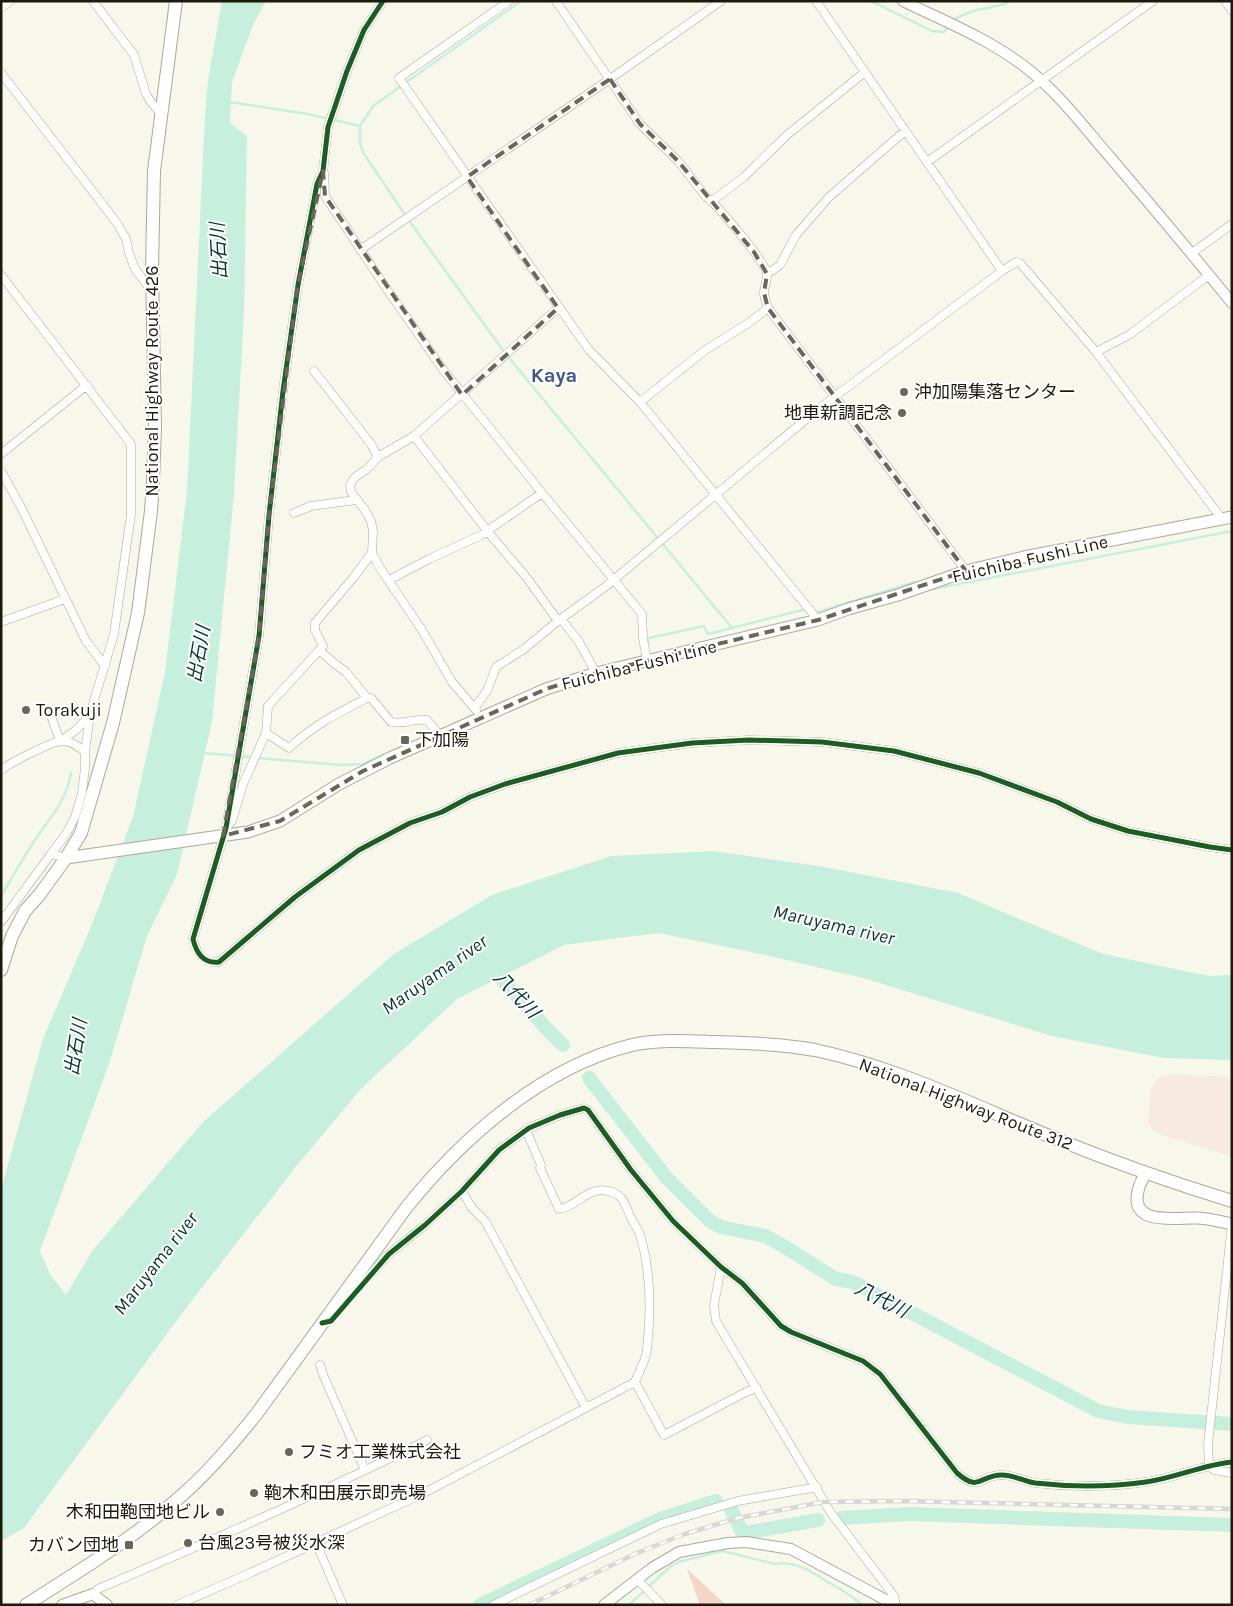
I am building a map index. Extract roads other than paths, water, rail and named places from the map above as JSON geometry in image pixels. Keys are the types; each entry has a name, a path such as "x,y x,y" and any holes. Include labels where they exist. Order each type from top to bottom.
{"highway":[{"name":"National Highway Route 426","path":"1,970 12,936 25,911 66,858 81,833 104,757 138,613 151,511 155,427 152,291 154,171 176,1"},
{"name":"National Highway Route 312","path":"26,1605 122,1542 182,1495 239,1436 406,1208 440,1168 469,1140 506,1110 552,1078 582,1063 634,1045 702,1041 781,1046 813,1050 856,1061 911,1079 1099,1156 1232,1201"}],"main road":[{"name":"Fuichiba Fushi Line","path":"66,858 221,834 248,832 280,821 339,784 390,758 546,689 596,673 818,620 966,571 1024,557 1227,518"},
{"path":"1145,1173 1138,1191 1137,1201 1141,1210 1149,1217 1198,1218 1232,1224"}],"street":[{"path":"1,8 10,1"},
{"path":"92,1 134,55 146,94 150,102 161,114"},
{"path":"383,1 364,30 347,70 328,127 324,196 462,395 642,614 643,638 647,660"},
{"path":"508,1 399,78 589,350 640,402 818,620"},
{"path":"556,1 640,124 678,161 706,197 712,201 754,252 767,274 764,293 768,308 966,571"},
{"path":"360,250 610,80 721,1"},
{"path":"816,1 1002,271"},
{"path":"903,1 984,39 1024,66 1042,82 1073,114 1192,253 1232,303"},
{"path":"927,162 1042,82 1153,1"},
{"path":"1225,1 1232,11"},
{"path":"1,72 117,224 126,239 129,253 136,269 152,291"},
{"path":"712,201 744,177 787,135 865,72"},
{"path":"767,274 780,265 796,235 829,197 905,132"},
{"path":"324,171 317,184 298,285 283,391 270,506 259,636 221,834 193,939 195,950 203,959 212,963 219,962 295,898 359,850 410,822 442,812 470,797 505,784 618,753 692,742 749,740 822,742 894,750 987,775 1057,802 1091,819 1128,831 1210,848 1232,850"},
{"path":"1192,253 1232,224"},
{"path":"475,708 487,691 496,667 606,587 834,396 1016,262 1020,263 1096,352 1227,518"},
{"path":"1,275 131,444 131,514 117,618 90,714 84,752 85,768 82,793 75,817 66,834 1,922"},
{"path":"1096,352 1129,335 1209,275"},
{"path":"221,834 232,821 243,784 266,733 268,706 320,650 322,646 315,630 315,623 372,553 373,531 371,521 351,492 350,485 354,478 367,469 378,457 414,436 558,308"},
{"path":"640,402 704,351 750,322 768,308"},
{"path":"314,371 371,444 378,457"},
{"path":"1,454 87,386"},
{"path":"414,436 488,532 584,650 596,673"},
{"path":"1,471 21,507 86,641 105,666"},
{"path":"389,580 488,532 542,493"},
{"path":"294,513 311,506 356,500"},
{"path":"372,553 422,630 452,682 475,708 480,719"},
{"path":"1,622 65,599"},
{"path":"320,650 346,672 366,698"},
{"path":"266,733 289,748 307,731 322,721 366,698 371,698 391,722 403,723 427,720 440,736"},
{"path":"1,770 44,747 61,741 76,730 90,714"},
{"path":"52,719 61,741"},
{"path":"61,741 74,744 84,752"},
{"path":"51,854 66,858"},
{"path":"322,1324 331,1321 389,1254 462,1192 499,1150 526,1130 574,1110 584,1108 588,1110 631,1170 673,1221 721,1267 742,1283 781,1326 791,1332 863,1361 880,1374 957,1473 965,1480 974,1484 1000,1475 1062,1486 1148,1482 1232,1462"},
{"path":"178,1605 424,1493 636,1382 647,1350 649,1312 648,1271 640,1234 622,1198 617,1194 596,1190 559,1209 540,1168 526,1130"},
{"path":"462,1192 472,1208 485,1221 586,1408"},
{"path":"1232,1224 1208,1444 1209,1466 1214,1470 1232,1473"},
{"path":"721,1267 714,1305 716,1321 831,1513 894,1596 896,1605"},
{"path":"320,1365 365,1470"},
{"path":"636,1382 664,1435 757,1388"},
{"path":"62,1605 93,1594 98,1589 365,1470 427,1440"},
{"path":"493,1605 661,1524 738,1501 817,1487"},
{"path":"604,1605 637,1579 679,1552 728,1543 746,1542 791,1549 896,1605"},
{"path":"316,1543 343,1605"},
{"path":"637,1579 662,1605"},
{"path":"93,1594 107,1605"}],"water":[{"path":"222,1 266,1 253,25 232,82 230,123 247,136 244,313 234,494 212,722 177,874 147,936 109,1064 40,1251 50,1274 66,1295 93,1250 203,1122 394,954 492,895 611,856 713,851 824,867 958,893 1103,954 1209,976 1232,975 1232,1060 1163,1058 1052,1036 863,978 761,954 658,933 564,945 457,999 361,1089 298,1164 183,1312 24,1528 1,1541 1,1190 43,1039 92,924 133,817 165,672 187,491 205,115 208,80"}],"waterway":[{"path":"229,102 308,114 360,126 373,106 521,1"},
{"path":"871,1 932,31 944,32 949,26"},
{"path":"952,21 973,11 1005,4 1009,1"},
{"path":"360,126 360,144 364,154 410,222 505,353 732,628"},
{"path":"933,589 1232,531"},
{"path":"813,611 818,612 915,582"},
{"path":"646,645 649,638 704,626 708,634 806,609"},
{"path":"203,753 252,757"},
{"path":"258,758 340,765 363,764 385,754"},
{"path":"1,896 33,843 61,802 69,784 71,773"},
{"name":"八代川","path":"489,965 563,1045"},
{"name":"八代川","path":"589,1078 666,1177 710,1221 721,1227 765,1236 836,1279 853,1282 1098,1411 1127,1417 1232,1424"},
{"path":"480,1605 660,1519 716,1501"},
{"path":"730,1507 744,1533 818,1520"},
{"path":"841,1518 909,1514 1232,1525"},
{"path":"629,1605 671,1566 679,1562 722,1551 775,1564 783,1563 798,1566 813,1572 855,1598 861,1605"}],"railway":[{"path":"529,1605 637,1553 685,1534 738,1518 823,1502 903,1501 1232,1509"}],"place":[{"name":"沖加陽集落センター","path":"904,392"},
{"name":"地車新調記念","path":"902,413"},
{"name":"Torakuji","path":"26,710"},
{"name":"下加陽","path":"405,740"},
{"name":"フミオ工業株式会社","path":"289,1452"},
{"name":"鞄木和田展示即売場","path":"254,1493"},
{"name":"木和田鞄団地ビル","path":"220,1512"},
{"name":"台風23号被災水深","path":"188,1543"},
{"name":"カバン団地","path":"129,1545"}],"district":[{"name":"Kaya","path":"554,375"}],"water label":[{"name":"出石川","path":"218,251"},
{"name":"出石川","path":"198,654"},
{"name":"Maruyama river","path":"834,924"},
{"name":"Maruyama river","path":"434,974"},
{"name":"出石川","path":"75,1047"},
{"name":"Maruyama river","path":"155,1263"}]}
